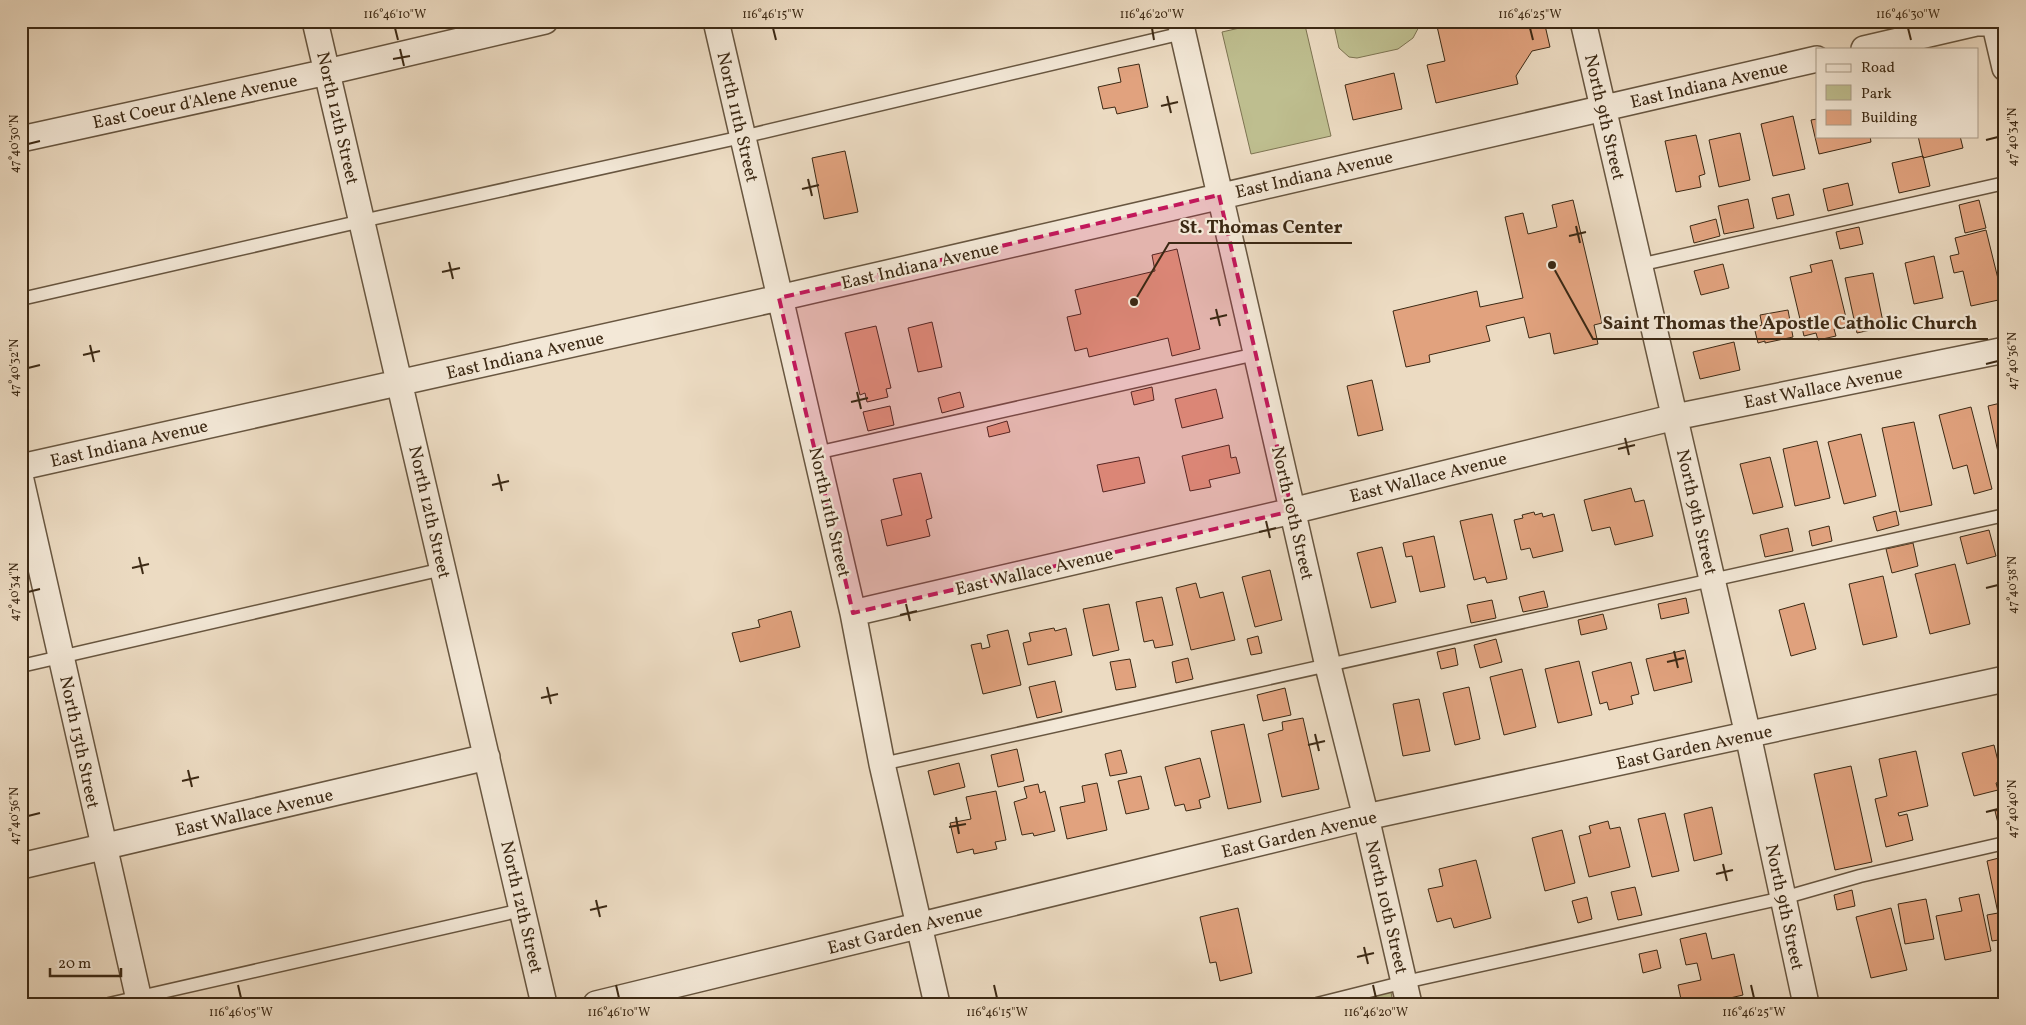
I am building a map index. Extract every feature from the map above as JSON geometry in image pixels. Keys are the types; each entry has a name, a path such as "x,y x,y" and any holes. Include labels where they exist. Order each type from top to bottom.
{"street":[{"name":"North 12th Street","path":"315,21 544,1004"},
{"name":"East Coeur d'Alene Avenue","path":"21,139 327,72 545,21"},
{"name":"North 11th Street","path":"716,21 853,614 882,764 937,1004"},
{"name":"North 9th Street","path":"1583,21 1748,735 1806,1004"},
{"path":"1868,48 1976,23 1998,22 2005,68"},
{"name":"North 10th Street","path":"1182,27 1328,666 1407,993"},
{"name":"East Indiana Avenue","path":"21,467 779,298 1219,195 1816,59"},
{"name":"East Wallace Avenue","path":"853,614 1292,511 1675,416 2005,350"},
{"name":"North 13th Street","path":"21,480 62,657 103,848 140,1000"},
{"name":"East Garden Avenue","path":"596,1004 1366,817 2005,680"},
{"name":"East Wallace Avenue","path":"21,866 487,757"}],"lane":[{"path":"21,299 742,137 1182,27"},
{"path":"1638,265 2005,183"},
{"path":"816,453 1256,354"},
{"path":"882,764 1328,666 1425,642 2005,515"},
{"path":"21,666 443,569"},
{"path":"1317,1004 1407,993 1783,898 1860,876 2005,843"},
{"path":"109,1004 140,1000 522,910"}],"highlighted area":[{"path":"1219,195 1292,511 853,613 779,298"}],"green space":[{"path":"1270,21 1304,21 1331,136 1251,154 1222,32"},
{"path":"1333,21 1427,21 1421,23 1413,38 1398,49 1357,58 1349,57 1339,48"},
{"path":"1391,992 1393,1004 1338,1004"}],"building":[{"path":"1544,21 1550,47 1532,51 1516,76 1518,84 1436,103 1427,65 1445,61 1436,22"},
{"path":"1692,21 1713,21 1693,26"},
{"path":"1139,64 1148,107 1117,114 1115,107 1103,109 1098,87 1121,82 1118,68"},
{"path":"1394,73 1402,109 1353,120 1345,85"},
{"path":"1793,116 1805,169 1773,176 1761,124"},
{"path":"1816,119 1816,138 1870,138 1871,142 1819,154 1811,120"},
{"path":"1740,133 1750,180 1719,187 1709,140"},
{"path":"1696,135 1705,174 1699,176 1701,187 1676,192 1665,141"},
{"path":"1918,138 1960,138 1963,148 1923,158"},
{"path":"845,151 858,212 824,219 812,158"},
{"path":"1923,156 1930,186 1899,193 1892,163"},
{"path":"1848,183 1853,205 1828,211 1823,189"},
{"path":"1789,194 1794,215 1777,219 1772,198"},
{"path":"1748,199 1754,228 1724,234 1718,206"},
{"path":"1573,200 1602,323 1594,325 1598,344 1554,354 1550,333 1529,338 1524,317 1486,326 1490,341 1429,355 1430,362 1406,367 1393,311 1477,291 1480,307 1523,298 1505,217 1523,213 1528,234 1557,227 1552,205"},
{"path":"1979,200 1986,228 1965,233 1959,205"},
{"path":"1716,219 1720,236 1694,243 1690,226"},
{"path":"1859,227 1863,244 1840,249 1836,232"},
{"path":"1986,230 2003,299 1971,306 1963,271 1954,273 1950,256 1959,254 1955,238"},
{"path":"1177,249 1200,349 1172,356 1168,338 1089,357 1087,348 1075,351 1067,317 1081,314 1075,290 1155,271 1152,255"},
{"path":"1934,256 1943,298 1914,304 1905,263"},
{"path":"1832,260 1848,326 1834,329 1836,336 1818,340 1816,333 1804,336 1790,277 1812,272 1810,265"},
{"path":"1723,264 1729,288 1701,295 1694,271"},
{"path":"1873,273 1884,327 1857,333 1845,278"},
{"path":"1788,310 1793,337 1758,343 1754,327 1762,325 1760,315"},
{"path":"932,322 942,367 918,372 908,328"},
{"path":"876,326 891,388 886,389 888,397 867,402 865,393 860,395 845,333"},
{"path":"1734,342 1740,370 1700,379 1693,352"},
{"path":"1372,380 1383,430 1358,436 1347,386"},
{"path":"1152,387 1154,400 1134,405 1131,392"},
{"path":"1216,389 1223,418 1182,428 1175,399"},
{"path":"960,392 964,407 942,413 938,398"},
{"path":"2005,402 2005,480 2004,480 1988,406"},
{"path":"890,406 894,425 868,431 863,412"},
{"path":"1971,407 1992,489 1974,494 1967,465 1953,469 1939,415"},
{"path":"1007,421 1010,432 989,437 987,427"},
{"path":"1914,422 1932,505 1900,512 1882,428"},
{"path":"1861,434 1876,496 1844,504 1828,442"},
{"path":"1817,441 1830,498 1795,506 1783,449"},
{"path":"1229,445 1231,458 1236,457 1240,473 1209,480 1211,487 1190,491 1182,456"},
{"path":"1139,457 1145,483 1103,492 1097,465"},
{"path":"1770,457 1783,507 1753,514 1740,464"},
{"path":"921,473 932,518 926,520 930,536 887,546 881,520 902,515 893,479"},
{"path":"1631,488 1635,502 1644,500 1653,536 1615,545 1610,527 1592,531 1584,500"},
{"path":"1896,511 1899,525 1877,531 1873,517"},
{"path":"1534,512 1535,515 1542,513 1543,517 1554,514 1563,551 1533,558 1530,548 1521,550 1514,520 1523,518 1522,515"},
{"path":"1492,514 1507,579 1487,583 1485,577 1474,580 1460,521"},
{"path":"1829,526 1832,541 1812,546 1809,531"},
{"path":"1788,528 1793,551 1765,557 1760,535"},
{"path":"1989,530 1996,556 1967,564 1960,537"},
{"path":"1434,536 1445,587 1420,592 1412,556 1406,557 1403,543"},
{"path":"1913,543 1918,566 1892,573 1886,549"},
{"path":"1382,547 1396,602 1371,608 1357,553"},
{"path":"1955,564 1970,624 1930,634 1915,574"},
{"path":"2005,568 2005,584 2002,569"},
{"path":"1270,570 1282,620 1255,627 1242,577"},
{"path":"1883,576 1897,637 1863,645 1849,584"},
{"path":"1196,583 1200,598 1223,592 1235,640 1191,650 1176,588"},
{"path":"1544,591 1548,607 1523,612 1519,597"},
{"path":"1162,597 1173,645 1155,648 1153,640 1144,642 1136,602"},
{"path":"1686,598 1689,613 1661,619 1658,604"},
{"path":"1492,600 1496,618 1471,623 1467,605"},
{"path":"1804,603 1816,649 1791,656 1779,610"},
{"path":"1109,604 1119,650 1093,656 1083,609"},
{"path":"791,611 800,647 740,662 732,633 760,627 758,620"},
{"path":"1603,614 1607,629 1581,635 1578,620"},
{"path":"1054,628 1055,631 1066,628 1072,655 1028,665 1023,643 1031,641 1029,633"},
{"path":"1008,630 1021,685 983,694 971,645 981,643 982,649 990,647 987,635"},
{"path":"1258,636 1262,653 1251,655 1247,639"},
{"path":"1496,639 1502,662 1480,668 1474,645"},
{"path":"1455,648 1458,665 1441,669 1437,652"},
{"path":"1685,650 1692,682 1654,691 1646,659"},
{"path":"1188,658 1193,679 1176,683 1172,662"},
{"path":"1130,659 1136,687 1116,690 1110,662"},
{"path":"1579,661 1592,715 1558,723 1545,669"},
{"path":"1631,662 1639,694 1631,696 1633,704 1609,710 1607,702 1600,704 1592,672"},
{"path":"1522,669 1536,727 1504,735 1490,677"},
{"path":"1055,681 1062,712 1037,718 1029,687"},
{"path":"1469,687 1480,739 1455,745 1443,693"},
{"path":"1285,688 1291,715 1263,721 1257,695"},
{"path":"1419,699 1430,751 1403,756 1393,704"},
{"path":"1303,718 1319,789 1282,797 1268,734 1283,730 1282,722"},
{"path":"1244,724 1261,802 1228,809 1211,731"},
{"path":"1994,745 2003,781 1996,783 1998,790 1974,796 1962,753"},
{"path":"1017,749 1024,781 998,787 991,755"},
{"path":"1121,750 1127,773 1110,776 1105,754"},
{"path":"1916,751 1928,806 1898,813 1899,816 1907,814 1913,840 1886,847 1875,799 1887,796 1879,759"},
{"path":"1200,758 1210,797 1199,800 1201,808 1186,811 1184,804 1175,806 1165,767"},
{"path":"959,763 965,787 934,795 928,771"},
{"path":"1851,766 1872,862 1835,870 1814,774"},
{"path":"1141,776 1149,809 1126,814 1118,781"},
{"path":"1097,783 1107,830 1067,839 1060,807 1085,802 1082,786"},
{"path":"1038,784 1040,793 1045,791 1055,831 1034,836 1033,833 1022,835 1014,802 1027,798 1024,787"},
{"path":"996,791 1006,840 995,842 997,849 974,854 973,849 957,853 950,823 971,819 966,797"},
{"path":"1712,807 1722,854 1694,861 1684,814"},
{"path":"2005,809 2005,834 2001,835 1995,811"},
{"path":"1665,813 1679,871 1652,877 1638,819"},
{"path":"1608,821 1610,829 1620,827 1630,867 1589,877 1579,836 1591,833 1589,826"},
{"path":"1562,830 1575,883 1545,891 1532,838"},
{"path":"2003,857 2005,867 2005,939 1992,941 1987,915 1998,913 1987,861"},
{"path":"1476,860 1491,918 1454,928 1451,918 1437,922 1428,889 1443,886 1439,869"},
{"path":"1635,887 1642,915 1618,920 1611,892"},
{"path":"1852,890 1855,906 1837,910 1834,895"},
{"path":"1979,894 1991,951 1945,960 1936,916 1962,911 1959,898"},
{"path":"1587,897 1592,919 1578,923 1572,901"},
{"path":"1926,899 1934,939 1905,944 1898,904"},
{"path":"1238,908 1252,973 1220,981 1216,962 1210,963 1200,917"},
{"path":"1891,908 1907,970 1871,978 1856,917"},
{"path":"1706,933 1712,959 1734,954 1743,995 1704,1004 1682,1004 1678,985 1701,980 1697,963 1686,965 1680,939"},
{"path":"1657,950 1661,968 1643,973 1639,954"}],"place":[{"name":"Saint Thomas the Apostle Catholic Church","path":"1552,265"},
{"name":"St. Thomas Center","path":"1134,302"}]}
